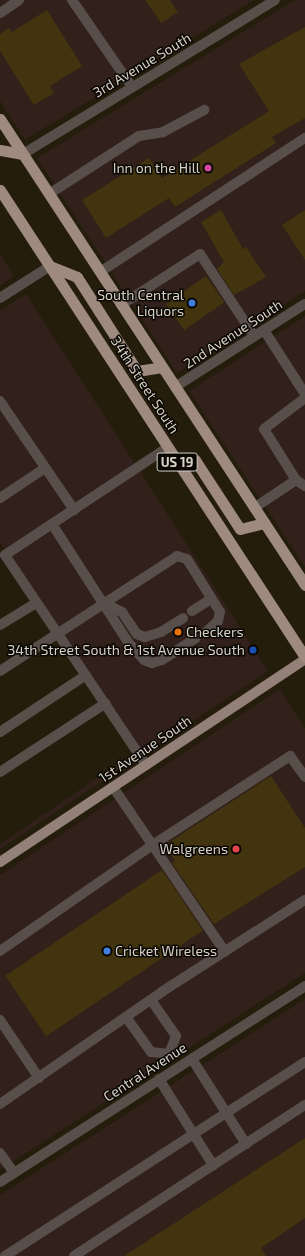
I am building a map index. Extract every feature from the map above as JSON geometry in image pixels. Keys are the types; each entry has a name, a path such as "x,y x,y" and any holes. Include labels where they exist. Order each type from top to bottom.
{"highway":[{"name":"34th Street South","path":"0,119 305,585"},
{"path":"0,150 23,154"},
{"name":"34th Street South","path":"0,190 305,658"},
{"path":"50,266 76,277 137,371 162,368"},
{"path":"176,459 195,460 240,529 264,522"}],"main road":[{"name":"1st Avenue South","path":"0,862 305,658"}],"street":[{"path":"0,13 19,0"},
{"path":"72,0 132,87"},
{"name":"3rd Avenue South","path":"23,154 275,0"},
{"path":"49,194 139,136 163,132 204,110"},
{"path":"100,272 305,138"},
{"path":"121,305 200,254 254,336"},
{"path":"0,298 50,266"},
{"name":"2nd Avenue South","path":"175,387 305,304"},
{"path":"264,330 305,394"},
{"path":"254,508 301,483 264,429 305,398"},
{"path":"0,401 74,510"},
{"path":"146,765 106,703 3,556 168,447"},
{"path":"0,498 45,468"},
{"path":"0,671 104,603 177,556 187,559 220,612 218,620 200,636 162,660 152,663 137,654 104,603 52,524"},
{"path":"192,611 211,599"},
{"path":"0,625 36,603"},
{"path":"104,603 122,612 137,634 145,637 161,632 183,618"},
{"path":"0,732 86,675"},
{"path":"0,772 106,703"},
{"path":"0,951 151,846 290,756 305,777"},
{"path":"113,787 151,846 225,952"},
{"path":"0,1104 151,1000 305,900"},
{"name":"Central Avenue","path":"0,1182 305,986"},
{"path":"151,1000 176,1036 169,1054"},
{"path":"126,1017 152,1052 169,1054"},
{"path":"0,1020 39,1078"},
{"path":"169,1054 178,1068"},
{"path":"192,1059 246,1144"},
{"path":"5,1256 305,1062"},
{"path":"160,1080 213,1165"},
{"path":"74,1256 305,1105"},
{"path":"0,1153 14,1173"}],"shaded area":[{"path":"0,0 254,0 25,140 0,101"},
{"path":"295,0 305,0 305,291 177,373 37,158"},
{"path":"0,254 14,276 0,286"},
{"path":"26,294 268,671 0,849 0,844 137,751 0,542 0,311"},
{"path":"305,316 305,567 189,391"},
{"path":"280,689 305,729 305,973 0,1170 0,875"},
{"path":"305,999 305,1256 0,1256 0,1195"}],"building":[{"path":"145,0 170,0 178,12 161,23"},
{"path":"47,10 82,66 50,86 54,93 34,105 0,51 0,34 9,28 12,32"},
{"name":"Inn on the Hill","path":"305,27 305,118 272,137 276,143 175,207 169,198 106,238 82,200 149,158 162,178 269,111 239,64"},
{"path":"221,210 243,249 246,247 266,277 234,295 217,269 224,262 201,222"},
{"path":"305,210 305,260 282,225"},
{"name":"South Central Liquors","path":"206,276 224,302 184,330 166,304"},
{"name":"Walgreens","path":"271,776 305,828 305,867 214,924 172,863 175,861 165,845"},
{"path":"162,870 203,931 46,1036 5,976"},
{"path":"305,1138 305,1218 261,1248 266,1256 124,1256"}],"place":[{"name":"Inn on the Hill","path":"208,168"},
{"name":"South Central Liquors","path":"192,303"},
{"name":"Checkers","path":"178,632"},
{"name":"34th Street South & 1st Avenue South","path":"253,650"},
{"name":"Walgreens","path":"236,849"},
{"name":"Cricket Wireless","path":"107,951"}]}
